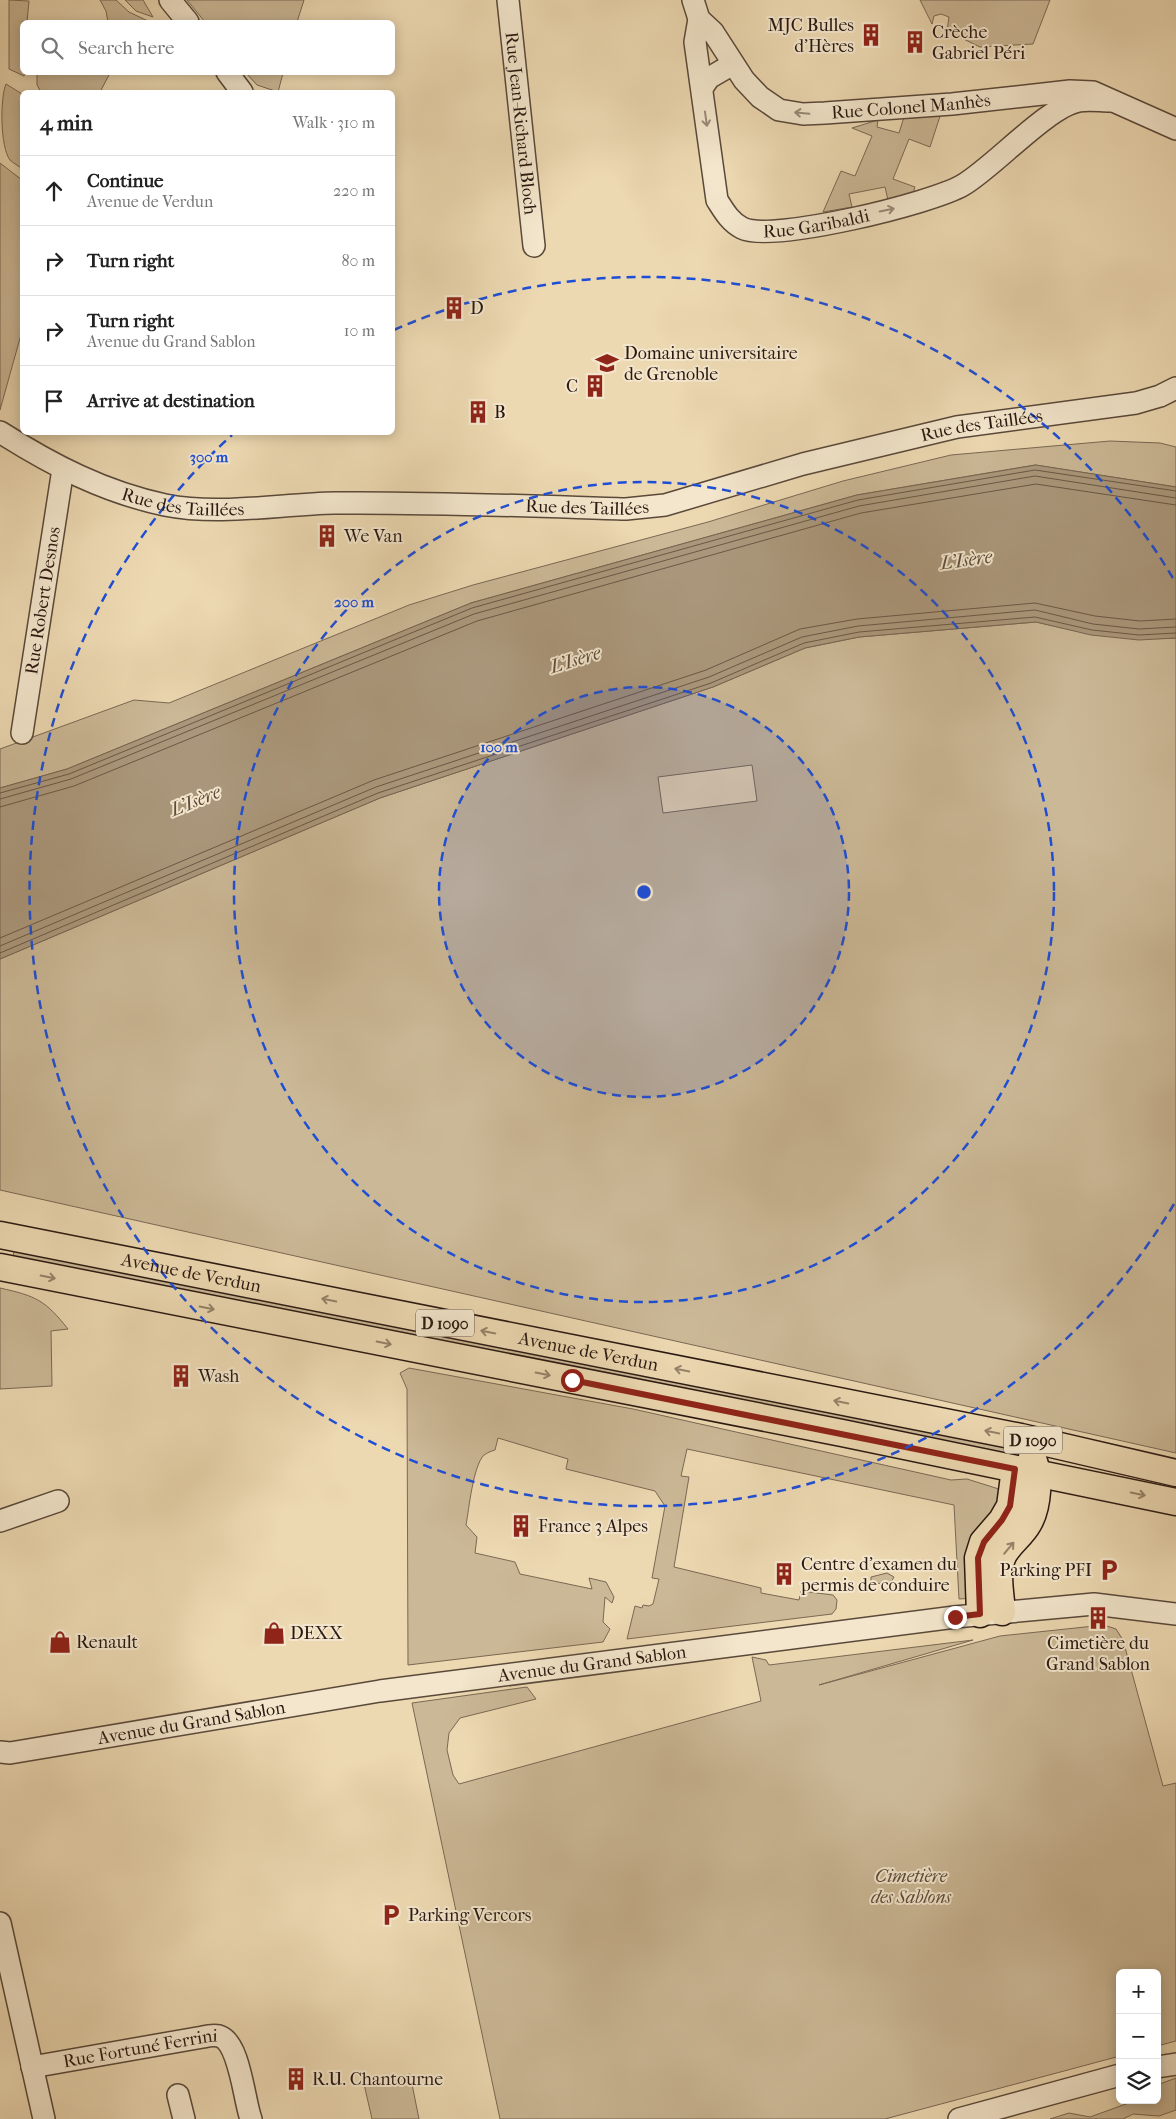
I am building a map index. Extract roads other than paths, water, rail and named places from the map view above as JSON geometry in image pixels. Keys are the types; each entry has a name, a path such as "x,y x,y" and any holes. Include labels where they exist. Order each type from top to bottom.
{"main road":[{"name":"Avenue de Verdun","path":"0,1235 1021,1437 1176,1473"},
{"name":"Avenue de Verdun","path":"0,1267 1029,1468 1176,1502"},
{"path":"991,1613 1003,1555 1029,1523 1029,1468 1021,1437"},
{"path":"1029,1468 1050,1461 1145,1478 1176,1480"}],"street":[{"path":"170,0 186,20"},
{"name":"Rue Jean-Richard Bloch","path":"508,0 534,246"},
{"name":"Rue Garibaldi","path":"696,9 695,42 717,200 728,218 743,229 769,232 814,226 900,208 941,195 976,176 1047,117 1078,101 1110,101"},
{"name":"Rue Colonel Manhès","path":"696,9 733,64 760,97 779,110 803,114 1011,98 1070,91 1093,92 1176,129"},
{"path":"696,51 716,61 733,64"},
{"path":"702,88 709,78 733,64"},
{"path":"229,75 240,90"},
{"path":"1011,98 1020,107 1026,122 1022,138"},
{"name":"Rue des Taillées","path":"0,433 115,493 167,505 210,508 370,502 626,509 665,505 803,464 958,427 1136,403 1160,396 1176,388"},
{"name":"Rue Robert Desnos","path":"22,733 64,468"},
{"path":"0,1521 58,1501"},
{"name":"Avenue du Grand Sablon","path":"3,1755 380,1691 991,1613 1094,1604 1176,1614"},
{"path":"0,1924 44,2119"},
{"name":"Rue Fortuné Ferrini","path":"32,2066 219,2036 230,2044 239,2070 251,2119"},
{"path":"1161,2066 1176,2064"},
{"path":"959,2119 1116,2076"},
{"path":"178,2095 184,2119"}],"water":[{"name":"L'Isère","path":"1036,465 1176,487 1176,638 1139,640 1091,635 1036,622 859,637 805,648 713,687 380,798 0,959 0,788 67,769 471,603 857,495"}],"place":[{"name":"MJC Bulles d'Hères","path":"871,35"},
{"name":"Crèche Gabriel Péri","path":"915,42"},
{"name":"D","path":"454,308"},
{"name":"Domaine universitaire de Grenoble","path":"607,363"},
{"name":"C","path":"595,386"},
{"name":"B","path":"478,412"},
{"name":"We Van","path":"327,536"},
{"name":"Wash","path":"181,1376"},
{"name":"France 3 Alpes","path":"521,1526"},
{"name":"Parking PFI","path":"1109,1570"},
{"name":"Centre d'examen du permis de conduire","path":"784,1574"},
{"name":"Cimetière du Grand Sablon","path":"1098,1618"},
{"name":"DEXX","path":"274,1633"},
{"name":"Renault","path":"60,1642"},
{"name":"Parking Vercors","path":"391,1915"},
{"name":"R.U. Chantourne","path":"296,2079"}],"park label":[{"name":"Cimetière des Sablons","path":"911,1886"}]}
